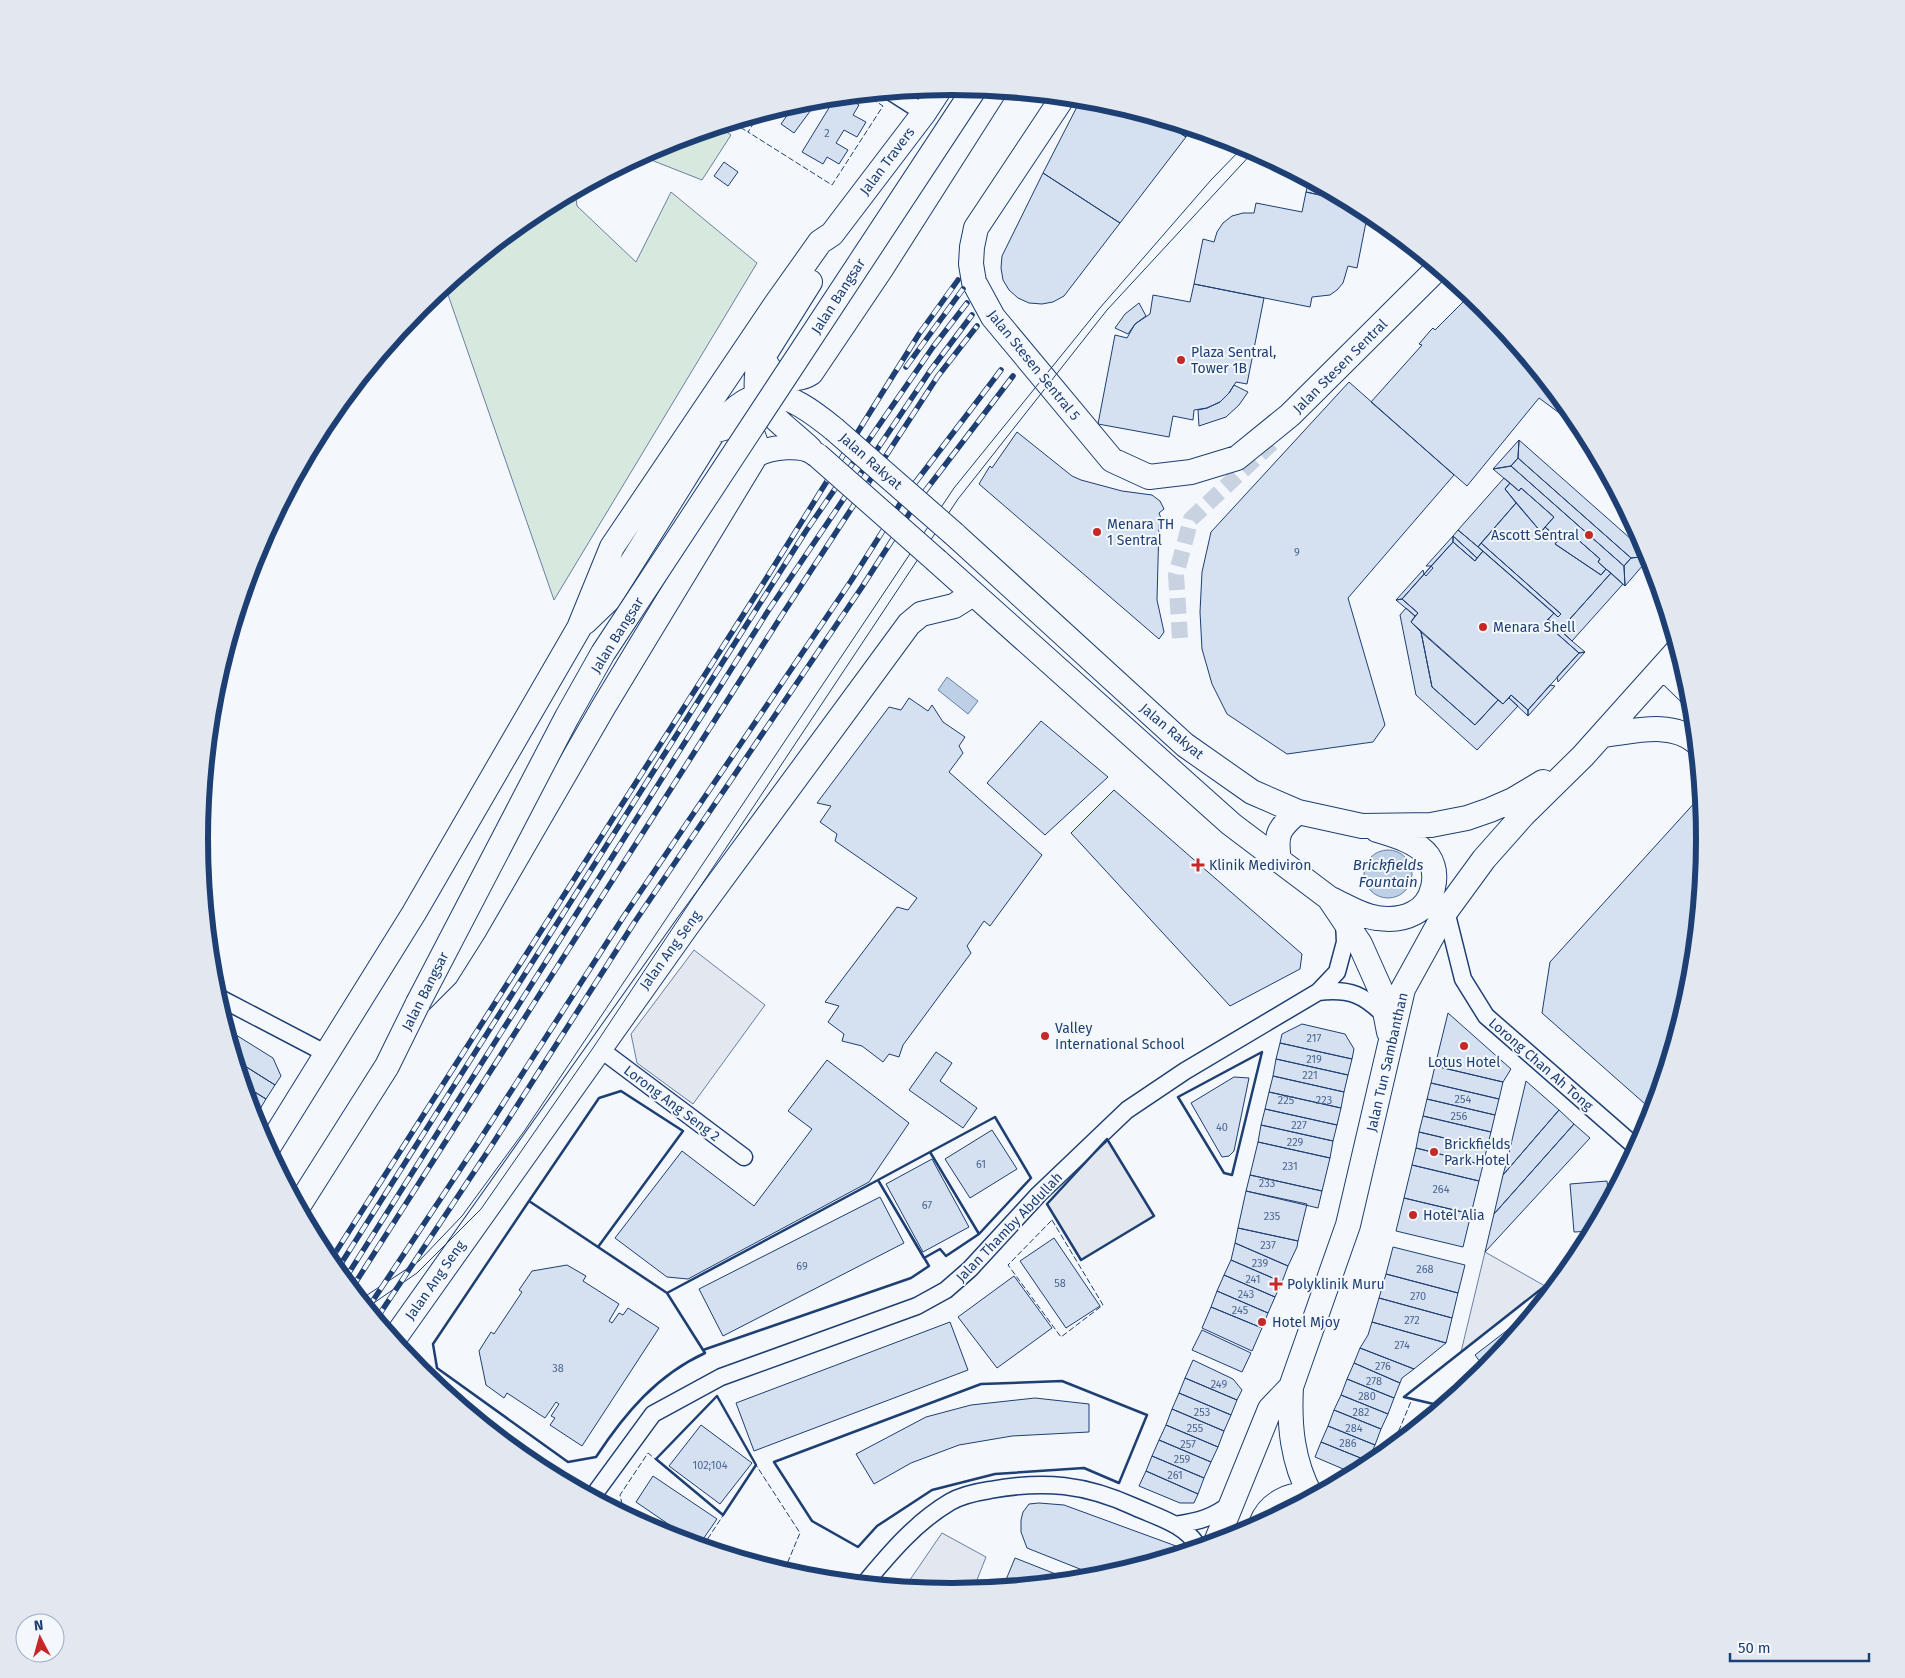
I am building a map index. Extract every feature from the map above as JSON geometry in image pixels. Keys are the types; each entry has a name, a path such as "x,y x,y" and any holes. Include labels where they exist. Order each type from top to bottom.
{"main road":[{"name":"Jalan Travers","path":"832,234 935,96"},
{"name":"Jalan Bangsar","path":"302,1200 387,1066 567,717 604,653 970,96"},
{"path":"764,356 768,369 775,375 781,377 805,377 812,374 991,97"},
{"name":"Jalan Stesen Sentral 5","path":"1060,103 976,228 971,264 977,288 993,317 1112,460 1149,476 1190,472 1237,458"},
{"path":"758,396 756,380 758,366 831,249 832,234"},
{"path":"273,1141 414,914 579,628 612,547 776,304 820,242 832,234"},
{"name":"Jalan Stesen Sentral","path":"1237,458 1290,415 1434,272"},
{"path":"812,374 814,393 832,427"},
{"path":"579,628 609,600 714,431 734,408 758,396 768,394 780,395 792,400 832,427"},
{"name":"Jalan Rakyat","path":"758,396 768,411 813,452 1231,824 1329,898 1360,944 1381,991 1391,1044"},
{"path":"714,431 730,426 744,428 753,434 756,440 756,455"},
{"name":"Jalan Rakyat","path":"832,427 954,534 1185,745 1252,792 1298,812 1362,826 1431,825 1466,818 1513,800 1583,756"},
{"path":"418,1003 446,975 609,698 756,455 764,450 778,446 813,452"},
{"name":"Jalan Ang Seng","path":"397,1334 687,926 909,624 921,614 954,606 973,594"},
{"name":"Jalan Tun Sambanthan","path":"1220,1533 1270,1409 1291,1387 1348,1225 1403,989 1446,911 1484,859 1523,815 1583,756 1671,658"},
{"path":"1602,735 1666,728 1689,736"},
{"path":"1279,860 1276,843 1280,831 1285,822 1298,812"},
{"path":"1329,898 1365,915 1390,919 1403,918 1416,912 1425,904 1433,892 1435,879 1427,855 1415,845 1401,838 1362,826"},
{"path":"1291,1387 1291,1436 1302,1479 1309,1491"},
{"path":"1267,1512 1271,1507 1282,1500 1303,1494"}],"street":[{"path":"899,97 924,113"},
{"name":"Lorong Chan Ah Tong","path":"1446,911 1463,979 1486,1016 1631,1143"},
{"name":"Jalan Thamby Abdullah","path":"596,1492 653,1414 721,1377 917,1306 946,1290 970,1269 1040,1194 1127,1110 1185,1071 1318,992 1337,972 1346,942 1343,918"},
{"path":"1318,992 1334,990 1358,995 1376,1007 1387,1018"},
{"path":"227,1002 327,1054"},
{"name":"Lorong Ang Seng 2","path":"600,1049 744,1157"},
{"path":"869,1578 892,1550 922,1522 951,1501 974,1493 1022,1485 1050,1484 1084,1489 1120,1500 1175,1524 1190,1535 1195,1543"},
{"path":"1175,1524 1201,1521 1219,1513 1233,1502"}],"shaded area":[{"path":"724,131 731,135 702,180 651,160"},
{"path":"671,192 757,263 554,600 448,293 500,249 539,220 576,198 577,206 636,262"},
{"path":"694,950 765,1005 693,1104 637,1063 631,1034"},
{"path":"1107,1139 1154,1216 1081,1260 1047,1204"},
{"path":"1485,1252 1545,1286 1461,1352"},
{"path":"942,1533 986,1557 976,1582 909,1581"}],"water":[{"path":"947,677 978,701 968,714 938,690"},
{"name":"Brickfields Fountain","path":"1388,850 1397,852 1405,857 1410,865 1412,874 1410,883 1405,891 1397,896 1388,898 1379,896 1371,891 1366,883 1364,874 1366,865 1371,857 1379,852"}],"building":[{"path":"853,101 859,105 853,115 866,122 857,137 844,130 836,143 848,150 839,164 827,157 823,164 802,152 831,105"},
{"path":"1078,106 1145,120 1172,128 1186,137 1120,223 1043,173"},
{"path":"812,108 794,133 781,124 788,113"},
{"path":"1172,128 1189,133 1186,137"},
{"path":"724,162 738,172 728,186 714,176"},
{"path":"1043,173 1120,223 1064,296 1053,302 1042,304 1029,303 1018,298 1009,290 1003,280 1001,268 1002,256"},
{"path":"1308,186 1328,197 1306,192"},
{"path":"1306,192 1328,197 1366,220 1357,268 1348,266 1343,283 1330,295 1312,297 1310,307 1194,284 1203,239 1214,242 1217,232 1223,223 1232,216 1254,213 1256,203 1302,212"},
{"name":"Plaza Sentral, Tower 1B","path":"1194,284 1264,298 1247,384 1236,382 1220,402 1207,408 1194,410 1193,420 1173,416 1169,437 1098,424 1115,335 1127,338 1135,324 1150,314 1153,295 1190,302"},
{"path":"1465,300 1512,348 1543,386 1565,417 1539,398 1467,486 1371,402 1422,345 1419,344 1430,331 1433,328 1435,330"},
{"path":"1139,303 1146,316 1135,324 1128,334 1115,328 1125,314"},
{"path":"1349,382 1454,475 1348,598 1385,725 1373,742 1287,754 1227,714 1212,684 1202,649 1200,612 1202,572 1211,532"},
{"path":"1234,385 1248,392 1239,405 1226,417 1199,426 1198,410 1220,402"},
{"name":"Menara TH 1 Sentral","path":"1017,432 1072,476 1122,491 1152,495 1160,501 1164,509 1159,513 1162,521 1159,524 1157,600 1164,632 1159,639 979,484 990,466 992,468"},
{"path":"1519,440 1518,458 1511,466 1493,469"},
{"path":"1519,440 1635,543 1641,557 1631,558 1518,458"},
{"path":"1518,458 1631,558 1624,566 1511,466"},
{"path":"1511,466 1624,566 1625,586 1598,562 1600,559 1567,530 1559,539 1545,527 1554,517 1521,488 1519,491 1493,469"},
{"path":"1504,478 1510,483 1505,489 1516,503 1478,547 1458,530"},
{"path":"1510,483 1519,491 1521,488 1554,517 1541,532 1505,489"},
{"path":"1516,503 1541,532 1545,527 1559,539 1555,544 1601,575 1606,569 1611,573 1560,630 1548,619 1554,613 1558,617 1561,614 1481,543"},
{"path":"1458,530 1483,551 1477,558 1453,536"},
{"path":"1567,530 1600,559 1598,562 1606,569 1601,575 1555,544"},
{"path":"1453,536 1477,558 1475,561 1453,542"},
{"path":"1453,536 1453,542 1431,566 1426,566"},
{"name":"Menara Shell","path":"1453,542 1475,561 1483,551 1554,613 1545,623 1579,653 1528,710 1511,695 1503,704 1411,622 1418,613 1402,599"},
{"path":"1481,543 1561,614 1558,617 1478,547"},
{"path":"1641,557 1644,564 1625,586 1624,566 1631,558"},
{"path":"1431,566 1433,568 1426,576 1424,574"},
{"path":"1423,570 1424,574 1402,599 1396,600"},
{"path":"1611,573 1623,584 1572,641 1560,630"},
{"path":"1402,599 1418,613 1415,616 1396,600"},
{"path":"1406,608 1415,616 1411,622 1421,632 1432,687 1475,725 1498,700 1503,704 1509,698 1518,706 1477,750 1416,695 1400,615"},
{"path":"1548,619 1585,652 1579,653 1545,623"},
{"path":"1421,632 1498,700 1475,725 1432,687"},
{"path":"1585,652 1558,682 1557,677 1579,653"},
{"path":"1550,685 1555,686 1528,716 1528,710"},
{"path":"1511,695 1528,710 1528,716 1509,698"},
{"path":"909,698 928,711 932,705 943,722 965,737 959,746 963,753 949,772 1042,855 990,926 984,921 967,946 971,953 903,1045 899,1057 889,1054 883,1062 862,1046 842,1041 844,1034 828,1022 839,1006 825,1002 897,907 908,910 917,898 835,841 837,834 820,822 831,806 817,803 889,707 901,710"},
{"path":"1041,721 1108,777 1045,835 987,783"},
{"path":"1114,790 1302,954 1300,969 1230,1006 1071,833"},
{"path":"1695,802 1695,888 1690,936 1671,1032 1647,1106 1542,1013 1550,962"},
{"path":"1448,1013 1511,1069 1503,1082 1435,1066"},
{"path":"1302,1024 1345,1034 1354,1049 1352,1059 1280,1043 1282,1034"},
{"path":"235,1034 273,1058 281,1076 275,1085 244,1066"},
{"path":"1280,1043 1352,1059 1348,1075 1276,1059"},
{"path":"936,1052 952,1063 940,1081 977,1108 963,1128 909,1090"},
{"path":"1276,1059 1348,1075 1344,1092 1273,1076"},
{"path":"827,1060 909,1123 869,1182 688,1279 667,1277 615,1238 682,1151 754,1206 812,1129 788,1111"},
{"path":"244,1066 275,1085 266,1099 253,1091"},
{"path":"1435,1066 1503,1082 1499,1099 1431,1083"},
{"path":"1273,1076 1344,1092 1341,1108 1269,1092"},
{"path":"1234,1077 1249,1078 1234,1151 1229,1156 1222,1157 1191,1103"},
{"path":"1526,1081 1559,1110 1503,1175 1508,1157"},
{"path":"1431,1083 1499,1099 1495,1115 1427,1099"},
{"path":"253,1091 266,1099 260,1110"},
{"path":"1269,1092 1341,1108 1337,1125 1265,1109"},
{"path":"1427,1099 1495,1115 1491,1132 1423,1116"},
{"path":"1265,1109 1337,1125 1333,1141 1261,1125"},
{"path":"1559,1110 1574,1124 1494,1214 1503,1175"},
{"path":"1423,1116 1491,1132 1487,1148 1419,1132"},
{"path":"1574,1124 1590,1138 1485,1252 1494,1214"},
{"path":"1261,1125 1333,1141 1330,1158 1258,1142"},
{"path":"992,1130 1017,1169 970,1198 945,1159"},
{"path":"1419,1132 1487,1148 1483,1165 1416,1148"},
{"path":"1258,1142 1330,1158 1322,1191 1250,1175"},
{"path":"1416,1148 1483,1165 1479,1181 1412,1165"},
{"path":"932,1159 969,1227 923,1252 886,1184"},
{"path":"1412,1165 1479,1181 1471,1214 1404,1198"},
{"path":"1250,1175 1322,1191 1318,1208 1246,1191"},
{"path":"1607,1181 1608,1190 1584,1231 1574,1232 1570,1184"},
{"path":"1246,1191 1307,1204 1298,1241 1238,1228"},
{"path":"880,1197 904,1243 723,1336 699,1289"},
{"path":"1404,1198 1471,1214 1463,1247 1396,1231"},
{"path":"1238,1228 1298,1241 1288,1266 1235,1243"},
{"path":"1054,1238 1100,1306 1066,1328 1020,1261"},
{"path":"1235,1243 1288,1266 1282,1282 1231,1260"},
{"path":"1393,1247 1465,1265 1458,1293 1386,1274"},
{"path":"1231,1260 1282,1282 1275,1297 1224,1275"},
{"path":"567,1265 586,1276 583,1281 619,1304 609,1321 612,1323 619,1313 623,1315 628,1308 659,1328 582,1446 550,1425 555,1418 551,1416 559,1404 556,1402 545,1418 507,1393 504,1398 486,1385 479,1351 491,1332 494,1334 522,1292 519,1290 532,1271"},
{"path":"1386,1274 1458,1293 1452,1318 1379,1298"},
{"path":"1224,1275 1275,1297 1268,1313 1217,1291"},
{"path":"1014,1276 1052,1328 997,1368 958,1317"},
{"path":"1217,1291 1268,1313 1262,1328 1211,1307"},
{"path":"1379,1298 1452,1318 1446,1343 1372,1322"},
{"path":"1211,1307 1262,1328 1252,1351 1202,1328"},
{"path":"1520,1321 1481,1363 1475,1355"},
{"path":"950,1322 968,1370 754,1451 736,1403"},
{"path":"1372,1322 1446,1343 1414,1369 1360,1348 1368,1335"},
{"path":"1202,1330 1251,1353 1242,1372 1192,1350"},
{"path":"1360,1348 1414,1369 1402,1378 1400,1383 1354,1363"},
{"path":"1193,1360 1233,1379 1242,1390 1237,1400 1185,1378"},
{"path":"1354,1363 1400,1383 1394,1398 1347,1379"},
{"path":"1185,1378 1237,1400 1231,1415 1179,1393"},
{"path":"1347,1379 1394,1398 1388,1414 1341,1395"},
{"path":"1179,1393 1231,1415 1224,1431 1172,1409"},
{"path":"1341,1395 1388,1414 1381,1429 1334,1410"},
{"path":"1035,1398 1089,1404 1089,1432 1012,1436 959,1445 911,1463 874,1484 856,1454 926,1417 971,1405"},
{"path":"1172,1409 1224,1431 1218,1447 1166,1425"},
{"path":"1334,1410 1381,1429 1375,1445 1328,1426"},
{"path":"701,1425 752,1463 720,1504 669,1466"},
{"path":"1166,1425 1218,1447 1211,1462 1159,1440"},
{"path":"1328,1426 1375,1445 1371,1454 1364,1459 1321,1442"},
{"path":"1159,1440 1211,1462 1204,1478 1152,1456"},
{"path":"1321,1442 1364,1459 1346,1470 1315,1457"},
{"path":"1152,1456 1204,1478 1198,1494 1146,1471"},
{"path":"1146,1471 1198,1494 1194,1503 1180,1503 1139,1486"},
{"path":"653,1476 717,1519 703,1540 676,1529 636,1502"},
{"path":"1029,1504 1064,1505 1176,1546 1175,1549 1145,1558 1085,1571 1027,1548 1021,1532 1021,1520 1023,1512"},
{"path":"1015,1558 1059,1575 1050,1577 1006,1581"}],"tunnel":[{"path":"1180,638 1176,575 1191,519 1272,443"}],"tram line":[{"path":"365,1296 419,1261 462,1216 525,1130 954,488 1099,309 1211,180 1238,152"},
{"path":"372,1304 417,1273 481,1209 593,1048 958,499 1107,310 1248,157"}],"railway":[{"path":"335,1253 759,590 919,334 958,280"},
{"path":"906,367 963,289"},
{"path":"342,1263 806,531 933,347 967,303"},
{"path":"349,1273 768,611 930,371 972,315"},
{"path":"355,1283 782,615 938,376 977,326"},
{"path":"371,1303 479,1141 624,916 851,581 905,496 1001,370"},
{"path":"380,1314 490,1148 634,923 862,587 916,503 1013,376"}],"fence":[{"path":"755,122 748,132 832,185 883,106 873,100"},
{"path":"739,126 748,132"},
{"path":"1052,1220 1103,1305 1061,1337 1008,1265 1052,1220"},
{"path":"1397,1435 1412,1399 1435,1404"},
{"path":"622,1506 620,1495 648,1453 723,1516"},
{"path":"706,1541 756,1465 800,1533 787,1564"}],"wall":[{"path":"1262,1052 1232,1175 1224,1173 1178,1097 1262,1052"},
{"path":"621,1091 683,1131 598,1247 529,1201 599,1098 621,1091"},
{"path":"995,1117 1031,1178 979,1234 930,1152 995,1117"},
{"path":"1107,1139 1154,1216 1081,1260 1047,1204 1107,1139"},
{"path":"930,1152 979,1234 946,1256 940,1249 924,1258 878,1180 930,1152"},
{"path":"878,1180 929,1266 911,1278 703,1350 667,1293 878,1180"},
{"path":"529,1201 667,1293 705,1353 672,1372 643,1397 619,1425 596,1457 568,1462 437,1368 433,1344 529,1201"},
{"path":"1435,1404 1404,1397 1545,1286 1547,1287"},
{"path":"1062,1381 1147,1415 1119,1483 1084,1468 995,1474 932,1490 877,1526 858,1547 812,1521 774,1462 981,1384 1062,1381"},
{"path":"717,1396 756,1465 723,1515 656,1459 717,1396"}],"place":[{"name":"Plaza Sentral, Tower 1B","path":"1181,360"},
{"name":"Menara TH 1 Sentral","path":"1097,532"},
{"name":"Ascott Sentral","path":"1589,535"},
{"name":"Menara Shell","path":"1483,627"},
{"name":"Klinik Mediviron","path":"1198,865"},
{"name":"Valley International School","path":"1045,1036"},
{"name":"Lotus Hotel","path":"1464,1046"},
{"name":"Brickfields Park Hotel","path":"1434,1152"},
{"name":"Hotel Alia","path":"1413,1215"},
{"name":"Polyklinik Muru","path":"1276,1284"},
{"name":"Hotel Mjoy","path":"1262,1322"}]}
